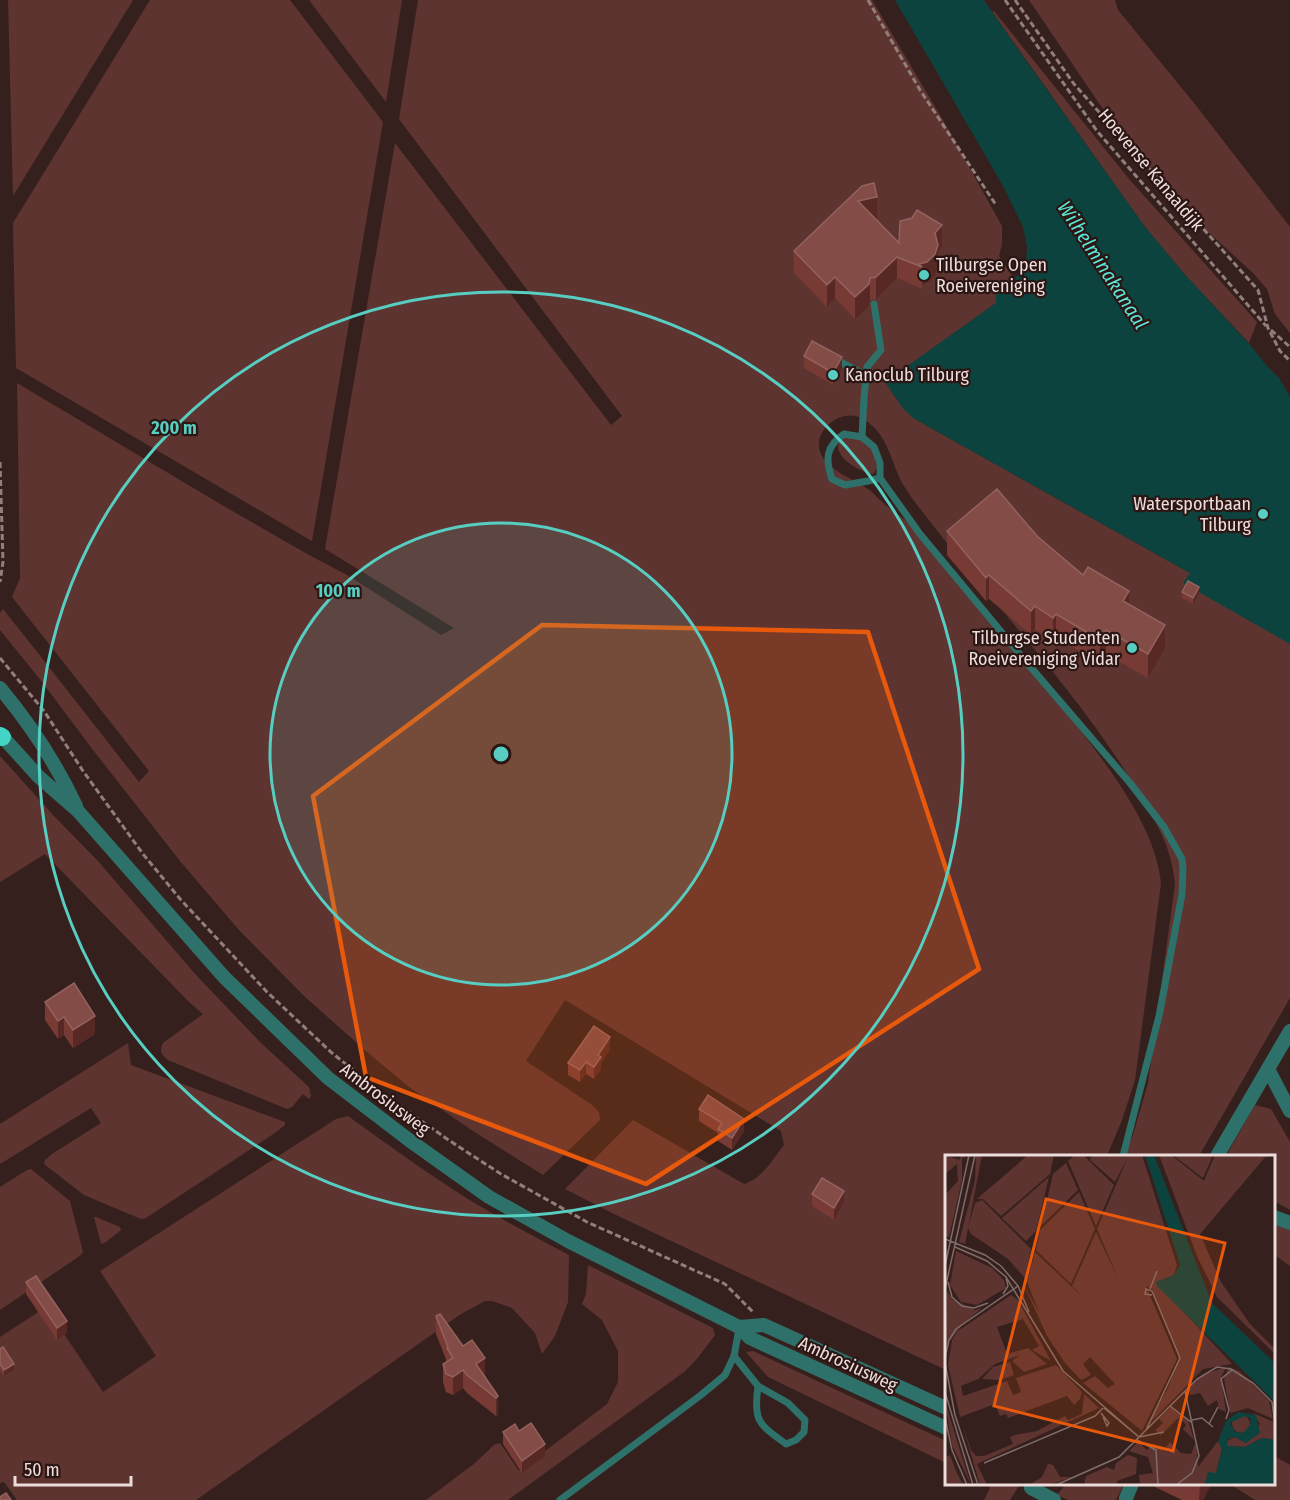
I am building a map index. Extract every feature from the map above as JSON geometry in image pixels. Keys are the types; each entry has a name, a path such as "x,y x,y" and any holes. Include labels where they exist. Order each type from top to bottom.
{"street":[{"name":"Ambrosiusweg","path":"0,688 56,765 78,811"},
{"name":"Ambrosiusweg","path":"1,736 39,777 78,811 224,977 328,1078 409,1140 489,1197 739,1327 750,1338 945,1428"},
{"path":"1218,1155 1290,1031"},
{"path":"1268,1069 1290,1112"},
{"path":"1275,1217 1290,1223"},
{"name":"Ambrosiusweg","path":"739,1327 764,1325 945,1408"},
{"path":"1028,1490 1053,1500"}],"lane":[{"path":"862,437 867,368 881,350 874,304"},
{"path":"826,354 866,375"},
{"path":"880,478 845,485 832,479 828,466 829,452 834,441 844,434 862,437 874,447 880,463 880,478 920,534 1130,783 1164,827 1182,859 1182,894 1159,1016 1123,1155"},
{"path":"560,1500 725,1375 734,1356 739,1327"},
{"path":"734,1356 758,1386 788,1403 805,1420 804,1432 796,1440 786,1444 761,1425 755,1404 758,1386"}],"path":[{"path":"868,0 920,90 996,205"},
{"name":"Hoevense Kanaaldijk","path":"1005,0 1097,131 1268,328 1290,347"},
{"path":"1015,0 1074,84 1258,290 1268,328 1280,351 1290,362"},
{"path":"0,462 3,562 0,582"},
{"path":"0,658 44,711 83,771 143,854 181,900 267,992 332,1053 395,1102 501,1174 587,1222 725,1284 764,1325"}],"highlighted area":[{"path":"542,625 868,632 979,969 646,1184 366,1077 313,796"}],"shaded area":[{"path":"8,0 133,0 13,196"},
{"path":"150,0 290,0 383,122 312,541 16,368 13,223"},
{"path":"309,0 402,0 386,102"},
{"path":"418,0 872,0 1002,226 999,256 1014,279 996,295 996,303 886,382 895,396 909,413 929,427 1290,629 1290,998 1200,1155 1124,1155 1133,1135 1148,1083 1175,884 1166,844 1155,820 1111,749 1060,681 951,549 904,486 880,434 865,420 843,416 830,423 821,435 820,450 829,465 870,490 925,537 1096,751 1138,815 1157,860 1161,883 1135,1080 1107,1155 945,1155 945,1370 565,1189 633,1120 744,1184 762,1173 784,1145 781,1131 565,1000 526,1061 592,1105 599,1112 600,1120 543,1175 409,1087 304,996 239,930 180,861 0,630 0,613 3,609 139,782 149,771 12,597 20,578 17,383 227,508 347,575 441,635 454,628 325,549 395,143 611,425 622,416 399,119"},
{"path":"1029,0 1115,0 1118,10 1198,108 1290,227 1290,333 1275,314 1267,289 1254,274 1178,204 1120,134"},
{"path":"994,11 1129,179 1257,322 1249,343 1186,276 1145,227 992,12"},
{"path":"855,433 867,438 875,449 877,463 873,474 864,472 845,460 839,451 840,439"},
{"path":"0,756 97,860 196,975 260,1042 309,1087 311,1096 309,1099 303,1094 292,1107 287,1109 168,1060 161,1052 163,1043 203,1014 45,854 0,882"},
{"path":"128,1043 131,1065 285,1122 285,1125 146,1218 141,1219 84,1195 44,1164 52,1154 101,1123 91,1108 0,1164 0,1124"},
{"path":"1255,1105 1271,1109 1290,1142 1290,1210 1275,1202 1275,1155 1227,1155"},
{"path":"348,1116 457,1192 569,1255 568,1302 555,1336 542,1354 535,1333 512,1308 485,1301 461,1314 196,1500 17,1500 4,1482 0,1483 0,1337 46,1307 103,1392 156,1356 100,1271 336,1119"},
{"path":"31,1169 70,1201 83,1252 0,1310 0,1187"},
{"path":"94,1217 120,1227 121,1230 101,1244"},
{"path":"1275,1222 1290,1228 1290,1266 1275,1258"},
{"path":"588,1265 713,1328 715,1335 684,1372 508,1500 426,1500 475,1463 494,1445 500,1443 519,1471 607,1404 618,1382 618,1351 602,1320 582,1304 586,1294"},
{"path":"753,1351 945,1441 945,1463 768,1377 746,1352"},
{"path":"1275,1457 1290,1465 1290,1500 1255,1500 1233,1486 1275,1485"},
{"path":"989,1485 1019,1485 1010,1500 984,1500"},
{"path":"1065,1485 1124,1485 1116,1500 1068,1500 1057,1495"}],"water":[{"name":"Wilhelminakanaal","path":"895,0 984,0 1145,227 1186,276 1279,378 1290,397 1290,644 1183,583 1190,573 913,418 902,407 885,382 996,303 996,295 1016,277 1026,262 1027,247 1023,227 1003,186"}],"building":[{"path":"874,183 877,197 858,201 899,243 900,221 912,218 917,210 942,225 935,233 938,245 935,254 927,262 919,264 922,267 897,257 876,277 870,278 869,284 855,297 835,277 827,285 794,251 862,186"},
{"path":"812,341 842,357 833,373 804,356"},
{"path":"997,489 1037,536 1083,575 1088,567 1129,591 1123,601 1165,625 1148,654 1106,630 1100,640 1056,614 1053,618 1035,606 1031,611 989,575 986,578 947,531"},
{"path":"1188,581 1199,587 1193,598 1182,592"},
{"path":"74,983 95,1016 73,1030 64,1017 58,1021 45,1002"},
{"path":"594,1026 610,1037 598,1055 601,1057 594,1067 586,1062 580,1070 568,1063"},
{"path":"708,1095 744,1119 732,1138 718,1129 722,1123 699,1109"},
{"path":"822,1178 844,1191 834,1208 812,1194"},
{"path":"36,1276 67,1321 57,1328 26,1282"},
{"path":"440,1314 463,1346 472,1340 485,1358 476,1364 498,1396 496,1398 463,1370 453,1377 446,1374 443,1364 453,1358 447,1348 436,1316"},
{"path":"3,1347 14,1364 4,1370 0,1364 0,1349"},
{"path":"531,1423 545,1444 522,1461 503,1432 515,1424 519,1431"},
{"path":"6,1493 11,1500 0,1500 0,1497"}],"place":[{"name":"Tilburgse Open Roeivereniging","path":"924,275"},
{"name":"Kanoclub Tilburg","path":"833,375"},
{"name":"Watersportbaan Tilburg","path":"1263,514"},
{"name":"Tilburgse Studenten Roeivereniging Vidar","path":"1132,648"}]}
